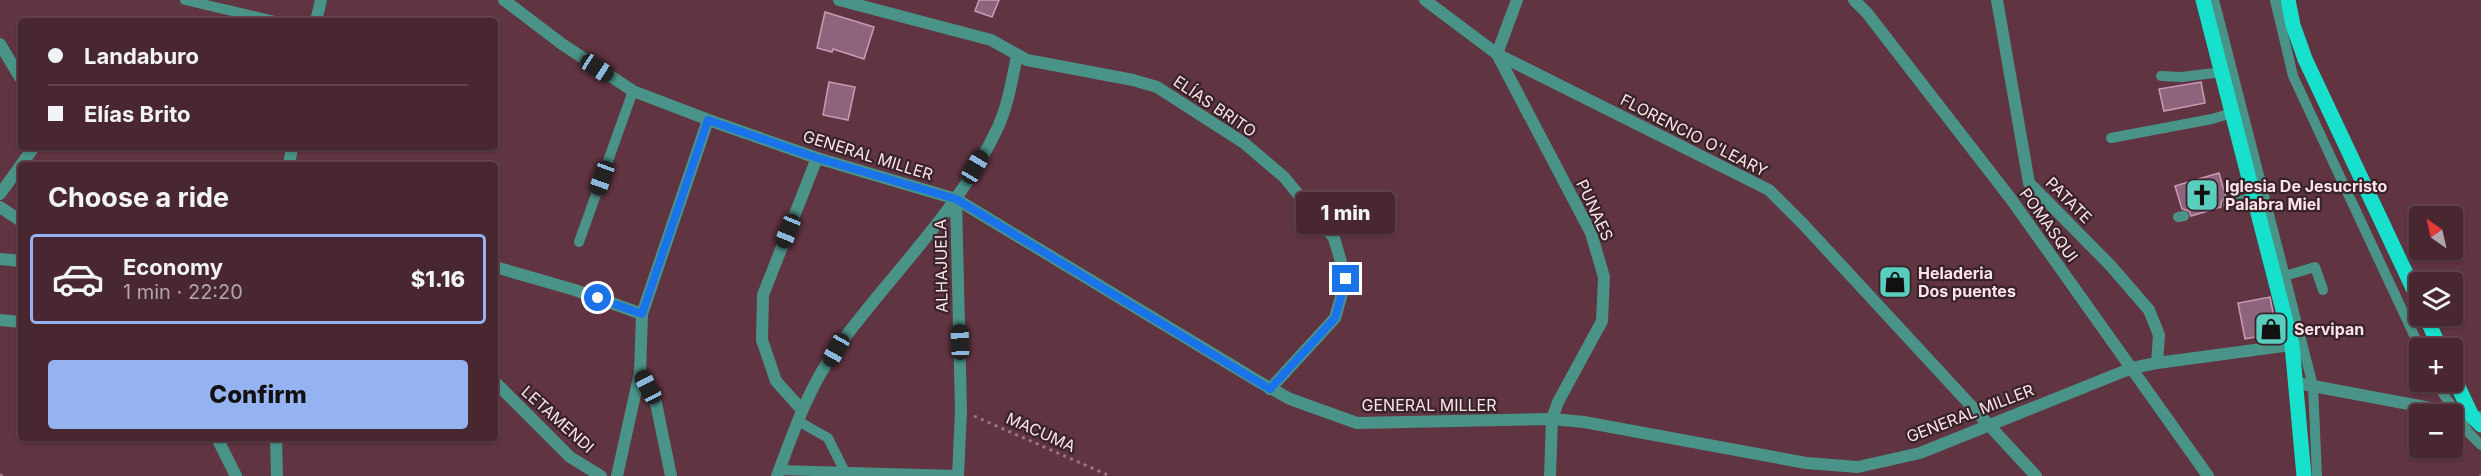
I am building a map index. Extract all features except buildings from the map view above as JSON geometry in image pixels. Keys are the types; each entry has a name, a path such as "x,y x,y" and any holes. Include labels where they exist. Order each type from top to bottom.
{"main road":[{"path":"2203,0 2254,197 2280,277 2297,383 2304,476"},
{"path":"2288,0 2293,24 2305,59 2409,280"},
{"path":"2462,392 2478,420"}],"street":[{"path":"317,18 321,0"},
{"name":"GENERAL MILLER","path":"504,0 562,44 633,91 817,158 956,199 1270,389 1290,399 1357,423 1552,419 1584,422 1806,463 1858,467 1920,453 1987,424 2132,368 2292,345"},
{"name":"ELÍAS BRITO","path":"838,0 991,40 1027,60 1157,87 1244,143 1284,177 1334,238 1346,279 1335,318 1270,389"},
{"name":"FLORENCIO O'LEARY","path":"1425,0 1497,54 1769,190 2036,476"},
{"path":"1497,54 1517,0"},
{"name":"POMASQUI","path":"1854,0 1867,13 2011,199 2208,476"},
{"name":"PATATE","path":"1997,0 2029,183 2110,265 2150,310 2159,335 2157,363"},
{"path":"0,44 18,74"},
{"name":"PUNAES","path":"1497,54 1591,233 1604,277 1602,321 1558,402 1552,419 1550,476"},
{"path":"778,473 800,416 836,350 956,199 998,126 1010,89 1017,56"},
{"path":"617,476 640,372 642,314 708,120"},
{"path":"800,416 776,381 762,339 763,295 817,158"},
{"path":"0,194 18,169"},
{"path":"2011,199 2018,188 2029,183"},
{"name":"ALHAJUELA","path":"956,199 961,410 958,476"},
{"path":"0,207 18,218"},
{"path":"0,259 18,261"},
{"path":"498,268 575,290 642,314"},
{"path":"0,320 18,322"},
{"path":"640,372 656,403 671,476"},
{"path":"2297,383 2409,404"},
{"name":"LETAMENDI","path":"498,385 570,457 601,476"},
{"path":"2463,415 2478,420"},
{"path":"218,441 236,476"},
{"path":"276,441 277,476"}],"lane":[{"path":"185,0 262,18"},
{"path":"2214,0 2280,277 2313,386 2317,476"},
{"path":"2275,0 2293,76 2415,338"},
{"path":"2160,76 2201,76 2222,72"},
{"path":"579,242 633,91"},
{"path":"2111,138 2212,119 2232,113"},
{"path":"2228,204 2254,197"},
{"path":"2280,277 2315,267 2323,290"},
{"path":"800,416 828,438 845,472"},
{"path":"2463,424 2481,445"},
{"path":"778,473 845,472 958,476"}],"path":[{"name":"MACUMA","path":"961,410 1110,476"},
{"path":"0,475 5,476"}],"place":[{"name":"Iglesia De Jesucristo Palabra Miel","path":"2202,195"},
{"name":"Heladeria Dos puentes","path":"1895,282"},
{"name":"Servipan","path":"2271,329"}],"route":[{"path":"598,298 642,314 708,120 817,158 956,199 1270,389 1335,318 1346,279"}]}
